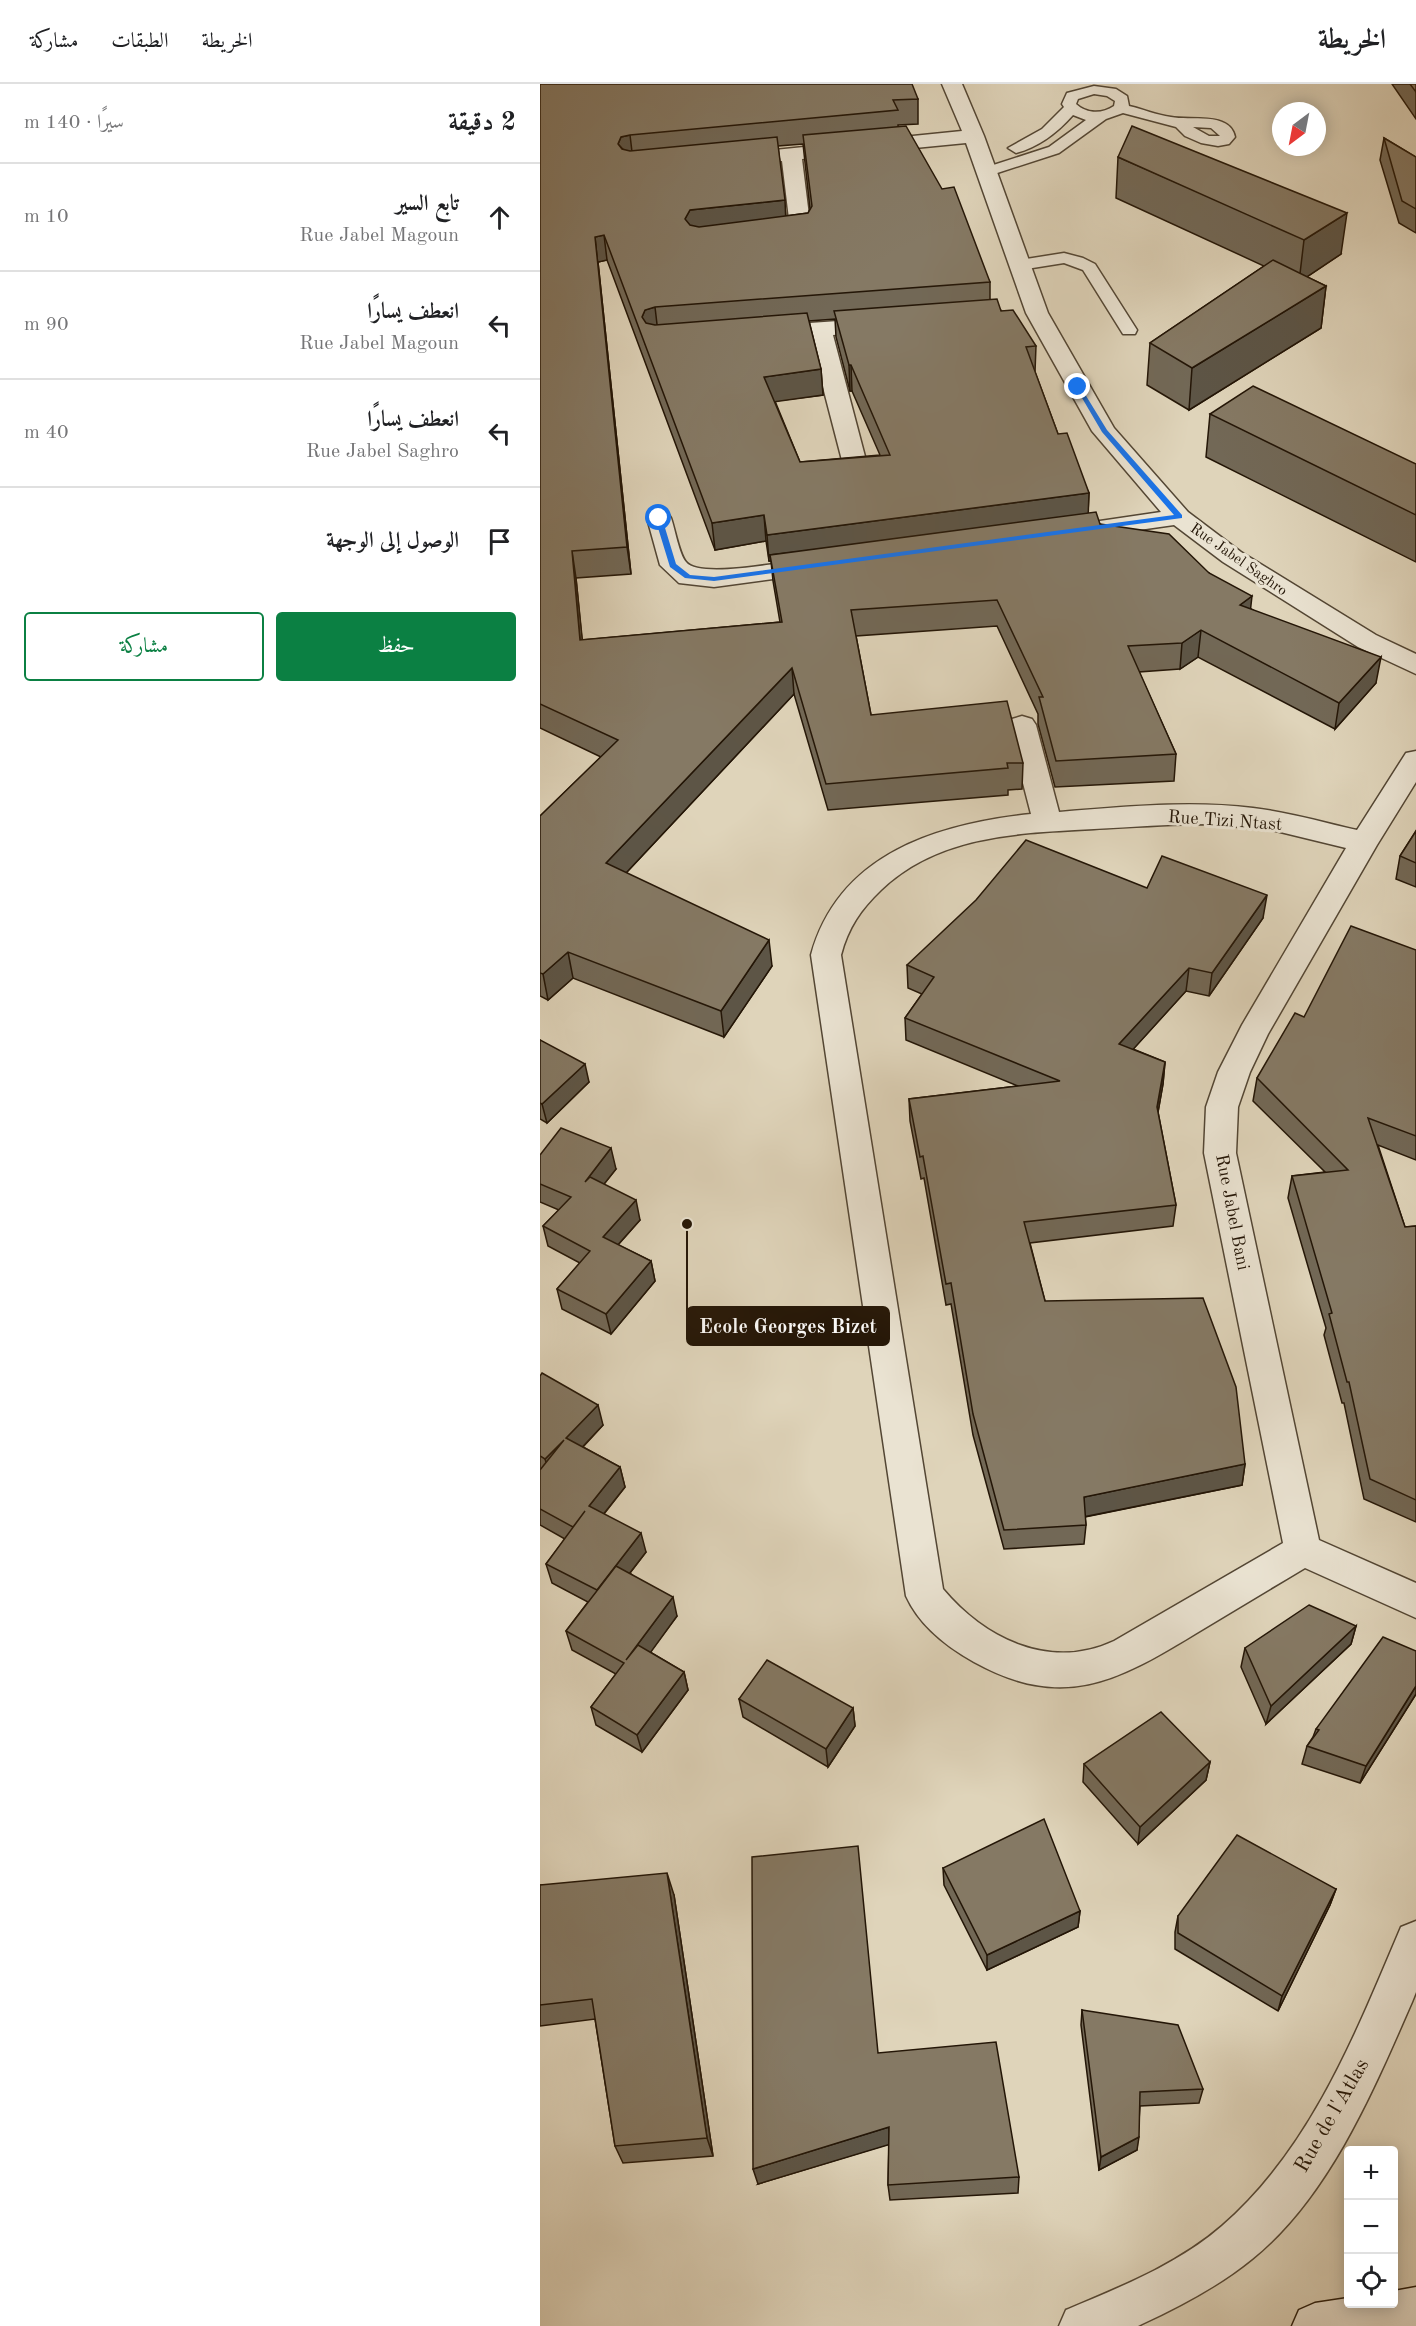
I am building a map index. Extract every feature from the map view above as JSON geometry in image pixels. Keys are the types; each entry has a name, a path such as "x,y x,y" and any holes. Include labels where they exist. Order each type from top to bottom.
{"street":[{"name":"Rue Jabel Saghro","path":"952,84 974,136 1020,265 1025,314 1104,431 1179,517 1232,557 1367,641 1416,665"},
{"path":"712,161 974,136"},
{"path":"758,237 800,232 791,153"},
{"path":"750,335 900,324"},
{"path":"820,330 856,468"},
{"path":"1040,536 1179,517"},
{"path":"659,518 673,565 688,577 714,579 842,562"},
{"path":"695,598 714,579"},
{"path":"1022,725 1047,822"},
{"name":"Rue Jabel Bani","path":"1303,1550 1220,1154 1222,1107 1234,1072 1253,1034 1364,842 1416,760"},
{"name":"Rue Tizi Ntast","path":"1303,1550 1128,1654 1092,1667 1066,1671 1040,1668 984,1649 946,1622 925,1596 826,955 830,936 851,904 879,874 908,853 943,838 970,832 1047,822 1184,813 1271,820 1364,842"},
{"path":"1303,1550 1416,1601"},
{"name":"Rue de l'Atlas","path":"1082,2326 1116,2313 1198,2271 1259,2222 1288,2189 1316,2150 1342,2104 1416,1942"},
{"path":"1316,2326 1416,2310"}],"lane":[{"path":"1121,108 1122,99 1118,95 1094,90 1072,96 1069,104 1078,113 1101,116 1121,108 1181,123"},
{"path":"984,166 1035,142 1055,128 1071,108"},
{"path":"984,166 1054,150 1101,116"},
{"path":"1020,265 1064,258 1089,267 1129,330"}],"building":[{"path":"540,84 912,84 918,99 893,100 898,110 630,135 621,137 618,144 622,149 630,151 777,137 785,200 690,210 685,219 690,225 699,227 808,213 812,206 803,135 906,126 942,189 954,187 990,282 655,307 645,310 642,317 646,323 655,325 807,313 821,369 764,377 800,462 890,455 851,365 849,365 834,311 997,299 1001,311 1013,310 1036,346 1026,347 1058,434 1067,433 1089,493 767,535 764,515 712,523 604,235 595,237 627,547 572,551 580,640 782,622 770,555 1096,512 1100,524 1169,534 1209,573 1252,596 1240,605 1381,657 1339,703 1201,630 1182,643 1128,646 1176,754 1056,761 1039,697 1043,697 997,600 851,610 871,715 1007,701 1023,763 1007,763 1008,768 826,784 792,668 606,863 769,940 721,1011 568,952 543,974 540,973 540,816 618,740 540,704"},
{"path":"1410,84 1416,84 1416,92"},
{"path":"1132,126 1347,213 1304,240 1118,157"},
{"path":"1384,138 1416,157 1416,209 1402,201"},
{"path":"1273,260 1326,286 1192,368 1150,343"},
{"path":"1253,386 1416,464 1416,515 1210,414"},
{"path":"1416,831 1416,863 1400,856"},
{"path":"1026,840 1147,888 1162,856 1267,895 1212,973 1189,968 1119,1044 1165,1062 1157,1107 1176,1205 1024,1222 1045,1301 1203,1298 1236,1387 1245,1464 1084,1497 1086,1525 1004,1530 973,1414 951,1283 946,1284 923,1156 920,1157 909,1099 1060,1081 905,1018 934,977 907,965 976,900"},
{"path":"1351,926 1416,950 1416,1136 1368,1118 1405,1227 1416,1226 1416,1500 1370,1479 1349,1382 1347,1382 1329,1314 1332,1313 1292,1176 1348,1170 1257,1078 1295,1013 1304,1017"},
{"path":"540,1040 585,1064 542,1104 540,1103"},
{"path":"561,1128 611,1148 585,1182 590,1177 636,1200 603,1237 651,1261 606,1314 557,1289 590,1251 543,1226 571,1197 540,1184 540,1155"},
{"path":"542,1373 598,1405 566,1438 620,1467 589,1506 641,1533 597,1590 546,1564 585,1511 573,1527 540,1509 540,1470 564,1440 545,1459 540,1456 540,1376"},
{"path":"616,1566 673,1597 626,1660 638,1645 684,1672 637,1735 591,1707 624,1663 566,1631"},
{"path":"1309,1605 1356,1626 1271,1706 1245,1648"},
{"path":"1383,1637 1416,1651 1416,1686 1366,1766 1307,1746 1319,1730 1316,1729"},
{"path":"767,1660 853,1708 826,1749 739,1699"},
{"path":"1161,1712 1210,1762 1140,1827 1084,1764"},
{"path":"1044,1819 1080,1911 987,1955 943,1868"},
{"path":"1237,1835 1336,1889 1282,1996 1178,1933 1178,1916"},
{"path":"858,1846 878,2053 996,2042 1019,2177 888,2185 889,2127 753,2169 752,1857"},
{"path":"667,1873 707,2138 615,2146 592,1999 540,2005 540,1885"},
{"path":"1082,2010 1178,2025 1203,2089 1140,2092 1139,2137 1101,2157"}],"place":[{"name":"Ecole Georges Bizet","path":"687,1224"}],"route":[{"path":"659,518 673,565 688,577 714,579 1179,517 1104,431 1078,387"}]}
